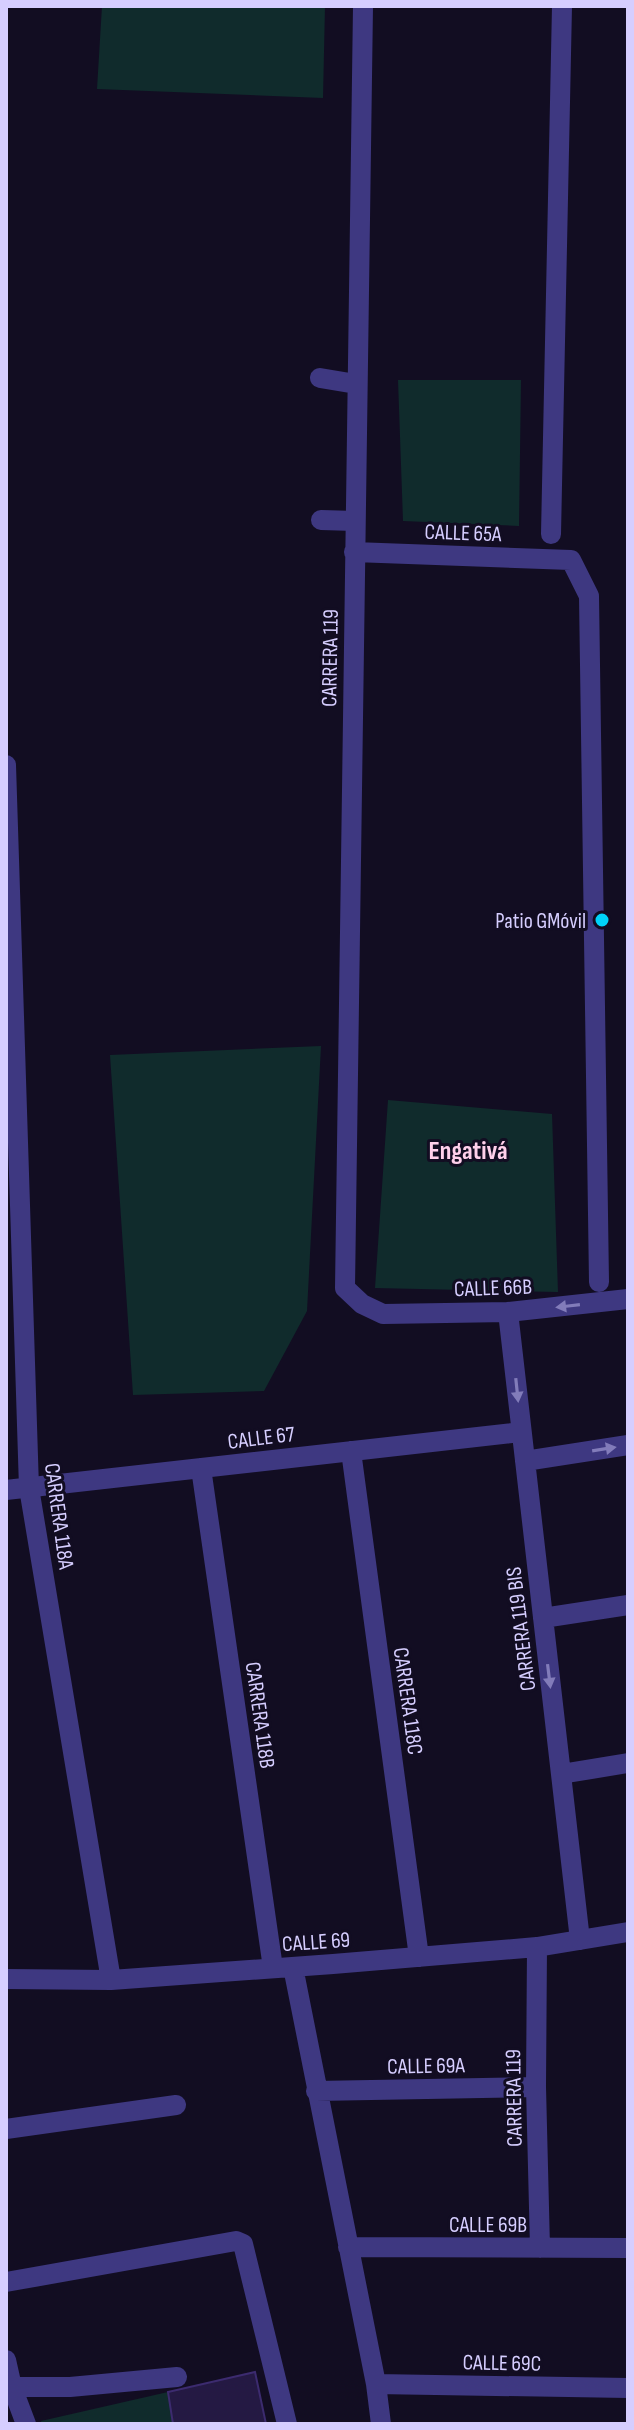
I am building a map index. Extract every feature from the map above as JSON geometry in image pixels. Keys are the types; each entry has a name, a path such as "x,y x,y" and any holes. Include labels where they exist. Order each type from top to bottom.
{"street":[{"name":"CARRERA 119","path":"362,1304 345,1288 363,6"},
{"path":"551,534 562,6"},
{"path":"320,378 356,384"},
{"path":"321,520 355,521"},
{"name":"CALLE 65A","path":"354,552 571,560 589,596 599,1282"},
{"name":"CARRERA 118A","path":"6,765 29,1488 111,1980"},
{"name":"CALLE 66B","path":"362,1304 383,1314 508,1312 628,1299"},
{"name":"CARRERA 119 BIS","path":"508,1312 580,1940"},
{"name":"CALLE 67","path":"6,1490 521,1432"},
{"path":"525,1461 628,1445"},
{"name":"CARRERA 118C","path":"351,1451 419,1957"},
{"name":"CARRERA 118B","path":"201,1468 283,1968 316,2091 376,2384 381,2424"},
{"path":"543,1618 628,1605"},
{"path":"561,1774 628,1763"},
{"name":"CALLE 69","path":"6,1979 111,1980 283,1968 537,1947 628,1932"},
{"name":"CARRERA 119","path":"537,1947 540,2248"},
{"name":"CALLE 69A","path":"316,2091 536,2087"},
{"path":"6,2129 176,2105"},
{"path":"6,2282 236,2241 243,2244 287,2424"},
{"name":"CALLE 69B","path":"348,2247 628,2248"},
{"path":"6,2360 9,2387 26,2424"},
{"path":"9,2387 70,2387 177,2377"},
{"name":"CALLE 69C","path":"376,2384 628,2388"}],"green space":[{"path":"102,6 325,6 323,98 97,89"},
{"path":"398,380 521,380 519,526 403,521"},
{"path":"321,1046 307,1311 264,1391 133,1395 110,1055"},
{"path":"388,1100 552,1114 558,1292 375,1288"},
{"path":"168,2392 173,2424 42,2424 41,2421"}],"building":[{"path":"255,2372 266,2424 173,2424 168,2392"}],"place":[{"name":"Patio GMóvil","path":"602,920"}],"district":[{"name":"Engativá","path":"468,1150"}]}
